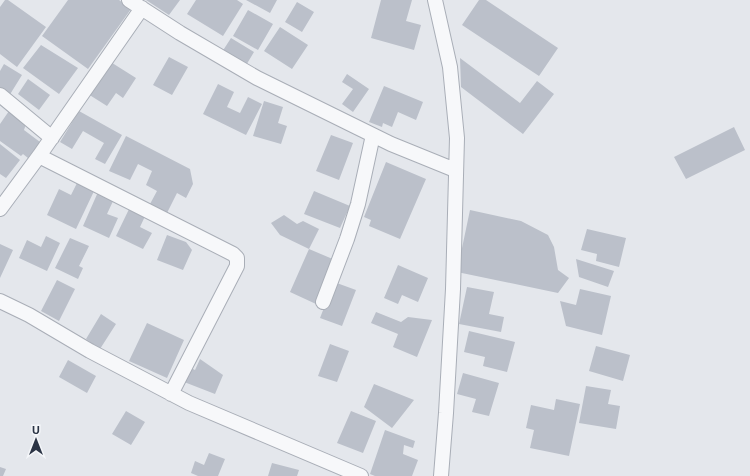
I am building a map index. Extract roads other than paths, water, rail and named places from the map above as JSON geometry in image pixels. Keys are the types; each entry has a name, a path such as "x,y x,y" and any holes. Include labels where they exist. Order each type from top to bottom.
{"street":[{"path":"129,0 180,33 257,78 391,144 455,170"},
{"path":"434,0 450,67 456,138 453,289 441,476"},
{"path":"0,209 52,138 142,8"},
{"path":"0,95 52,138"},
{"path":"323,302 347,239 358,204 373,134"},
{"path":"39,156 233,254 237,258 237,266 171,394"},
{"path":"0,300 29,315 90,351 171,394 361,476"}]}
